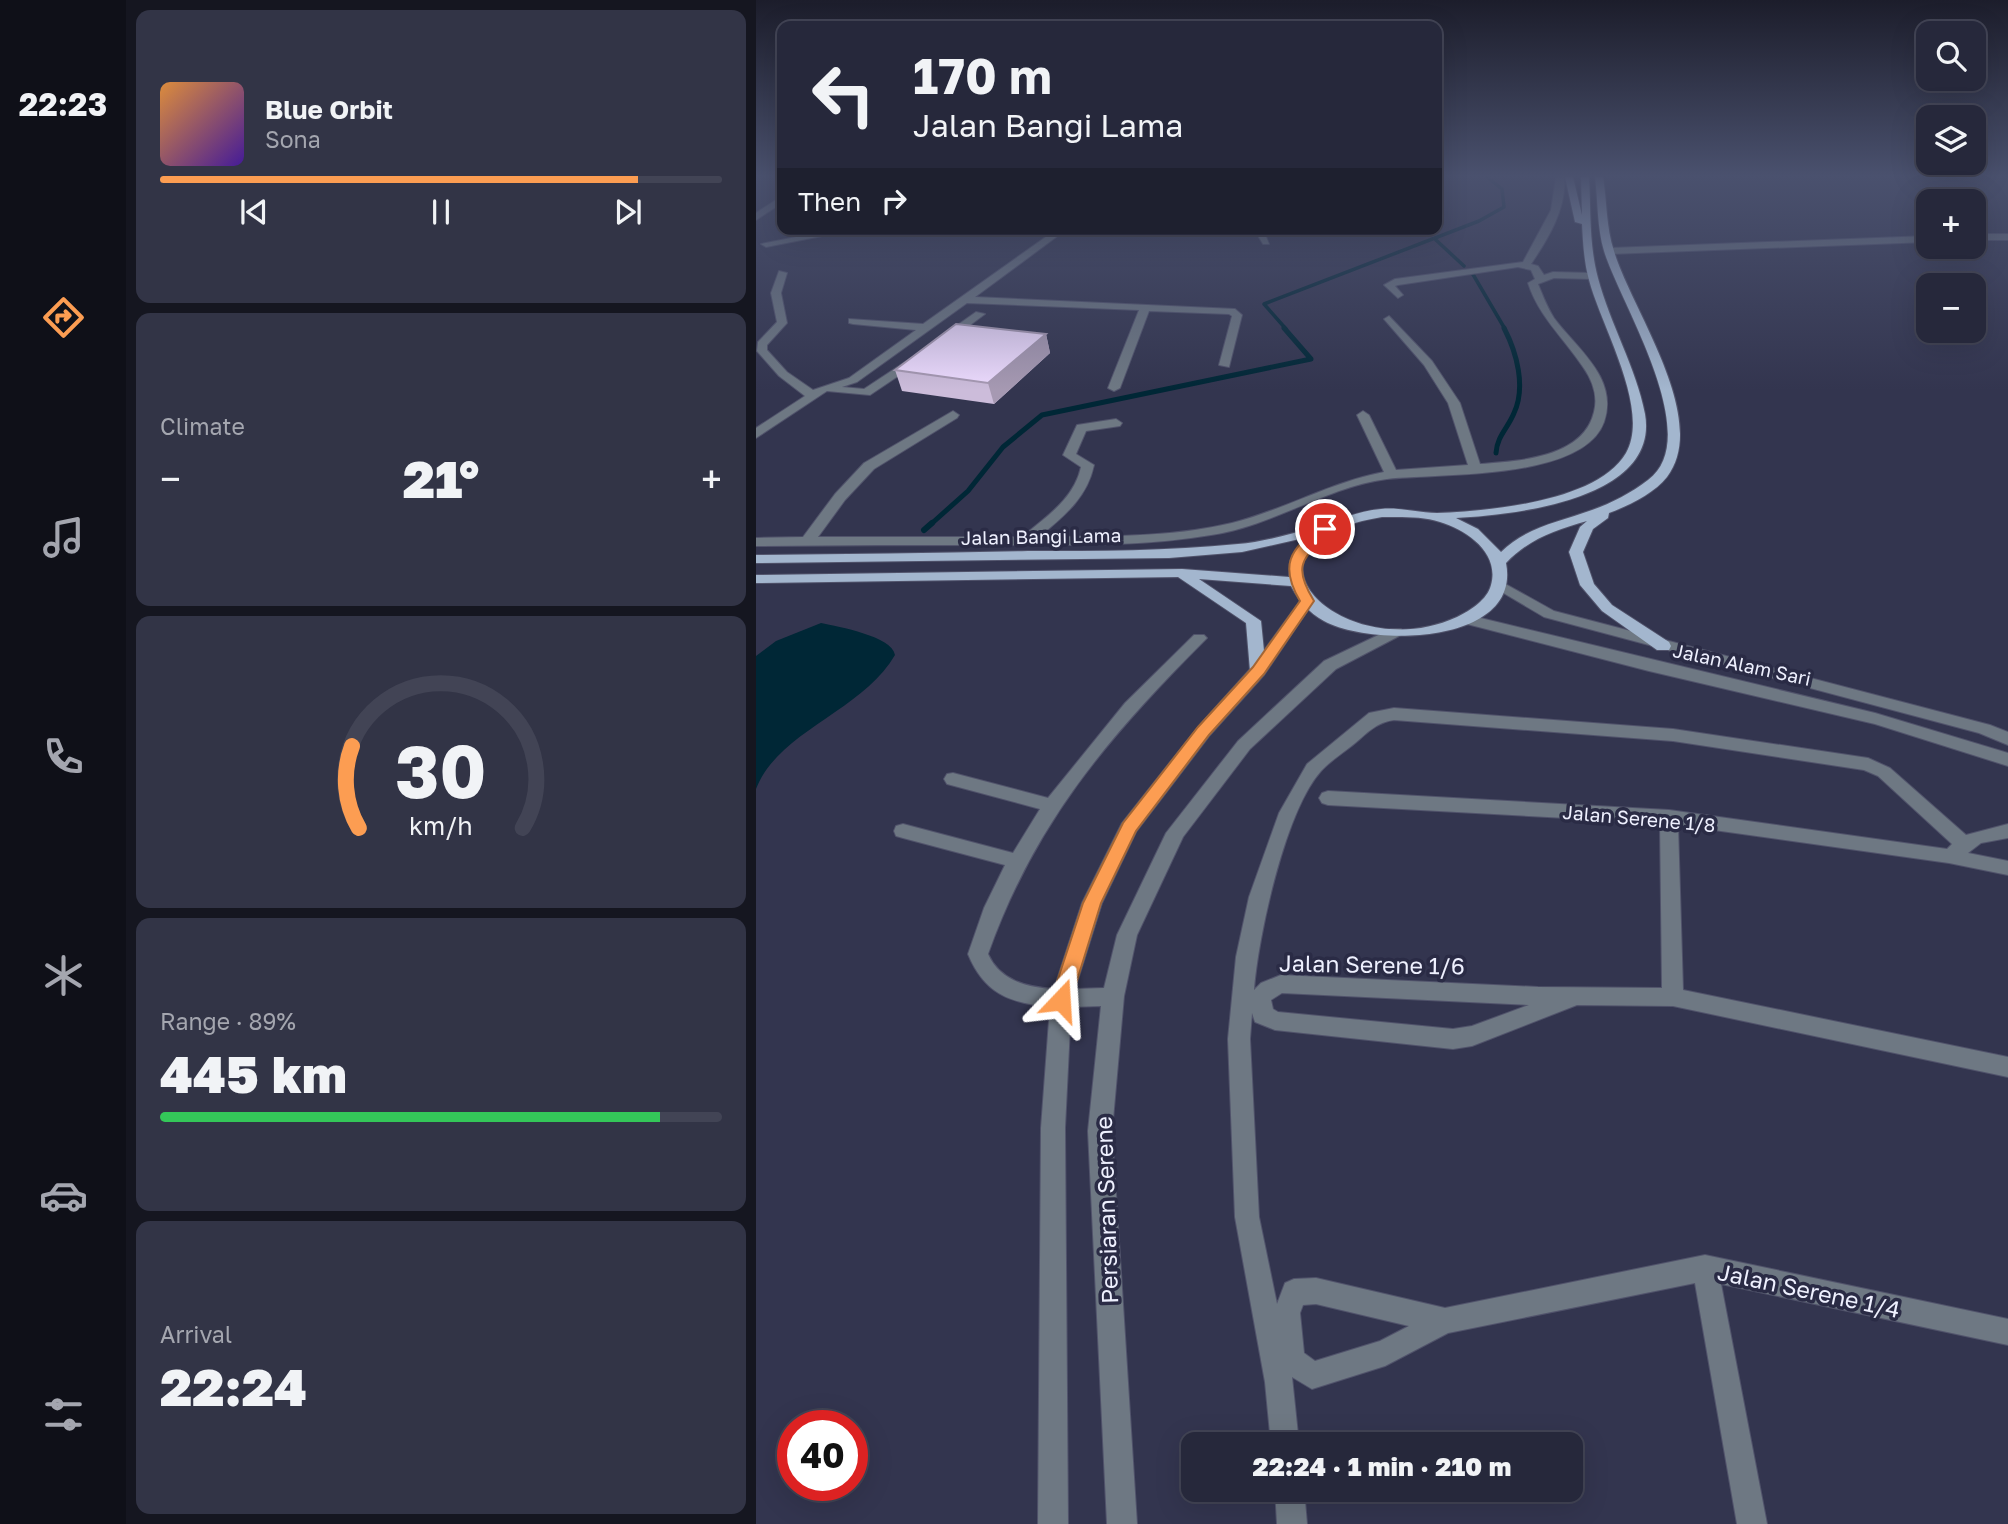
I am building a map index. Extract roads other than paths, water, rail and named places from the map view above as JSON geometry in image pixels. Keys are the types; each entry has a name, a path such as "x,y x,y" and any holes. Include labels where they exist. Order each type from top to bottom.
{"main road":[{"name":"Jalan Bangi Lama","path":"756,559 1169,554 1242,548 1325,529 1352,518 1382,513 1430,516 1528,509 1580,491 1607,478 1628,462 1640,429 1632,393 1592,276 1590,248"},
{"path":"1610,251 1668,394 1676,438 1663,474 1587,527 1576,552 1587,585 1607,608 1663,646"},
{"path":"756,579 1182,573 1296,582 1307,601 1330,618 1361,628 1396,632 1433,629 1464,619 1487,603 1500,584 1500,561 1513,545 1536,531 1612,509"},
{"name":"Jalan Bangi Lama","path":"1430,516 1472,530 1489,543 1500,561"},
{"name":"Jalan Bangi Lama","path":"1296,582 1295,563 1306,544 1325,529"},
{"path":"1182,573 1253,621 1258,671"}],"street":[{"path":"756,434 824,388 853,380 1037,248"},
{"path":"1526,265 1537,248"},
{"path":"1610,251 1686,248"},
{"path":"1398,295 1389,285 1395,282 1526,265 1535,268 1541,278"},
{"path":"782,273 776,293 782,323 762,344 762,351 783,374 813,396"},
{"path":"756,542 1101,540 1214,531 1342,486 1392,475 1475,468 1562,454 1587,439 1605,402 1601,386 1591,369 1545,316 1536,299 1533,283 1541,278 1567,274 1592,276"},
{"path":"966,300 1231,311 1237,315 1225,365"},
{"path":"1114,388 1145,307"},
{"path":"824,388 866,393 980,314"},
{"path":"1389,319 1428,363 1454,403 1475,468"},
{"path":"853,321 928,328"},
{"path":"951,334 965,336"},
{"path":"807,541 863,472 953,415"},
{"path":"1363,415 1392,475"},
{"path":"1026,541 1079,495 1086,481 1088,466 1069,455 1081,428 1116,423"},
{"name":"Jalan Alam Sari","path":"1500,584 1549,614 1984,729 2008,738"},
{"path":"1053,1524 1054,1128 1061,1000 1092,903 1129,828 1204,731 1258,671 1307,601"},
{"name":"Jalan Alam Sari","path":"1464,619 1522,629 1648,665 1815,701 2008,760"},
{"name":"Persiaran Serene","path":"1122,1524 1100,1131 1113,996 1126,935 1175,833 1244,745 1287,702 1330,666 1396,632"},
{"path":"1113,996 1061,1000 1009,988 990,975 978,954 989,919 1017,860 1053,806 1140,694 1199,638"},
{"path":"1284,1432 1279,1382 1247,1217 1239,1039 1246,957 1259,897 1288,813 1313,768 1375,717 1394,714 1673,735 1868,764 1884,772 1957,850"},
{"path":"953,779 1053,806"},
{"name":"Jalan Serene 1/8","path":"1328,798 1669,817 1957,850 2008,868"},
{"path":"1669,817 1673,997"},
{"path":"903,831 1017,860"},
{"name":"Jalan Serene 1/8","path":"1957,850 1976,837 2008,831"},
{"name":"Jalan Serene 1/6","path":"1577,996 1472,1036 1453,1039 1275,1021 1263,1015 1260,998 1268,989 1281,984 1577,996 1673,997 2008,1068"},
{"path":"1705,1268 1752,1524"},
{"name":"Jalan Serene 1/4","path":"1445,1321 1316,1291 1294,1292 1287,1313 1291,1360 1312,1375 1385,1353 1445,1321 1705,1268 2008,1332"},
{"path":"1290,1502 1292,1524"}],"water":[{"path":"821,623 875,638 892,648 895,655 881,674 863,691 783,751 767,769 756,789 756,656 776,641"}],"waterway":[{"path":"1286,329 1264,304 1409,248"},
{"path":"1445,248 1464,266"},
{"path":"1471,271 1505,329"},
{"path":"930,525 968,491 1003,447 1042,415 1311,359 1284,328"},
{"path":"1496,453 1518,403 1520,381 1513,348 1504,328"},
{"path":"924,530 932,523"}]}
